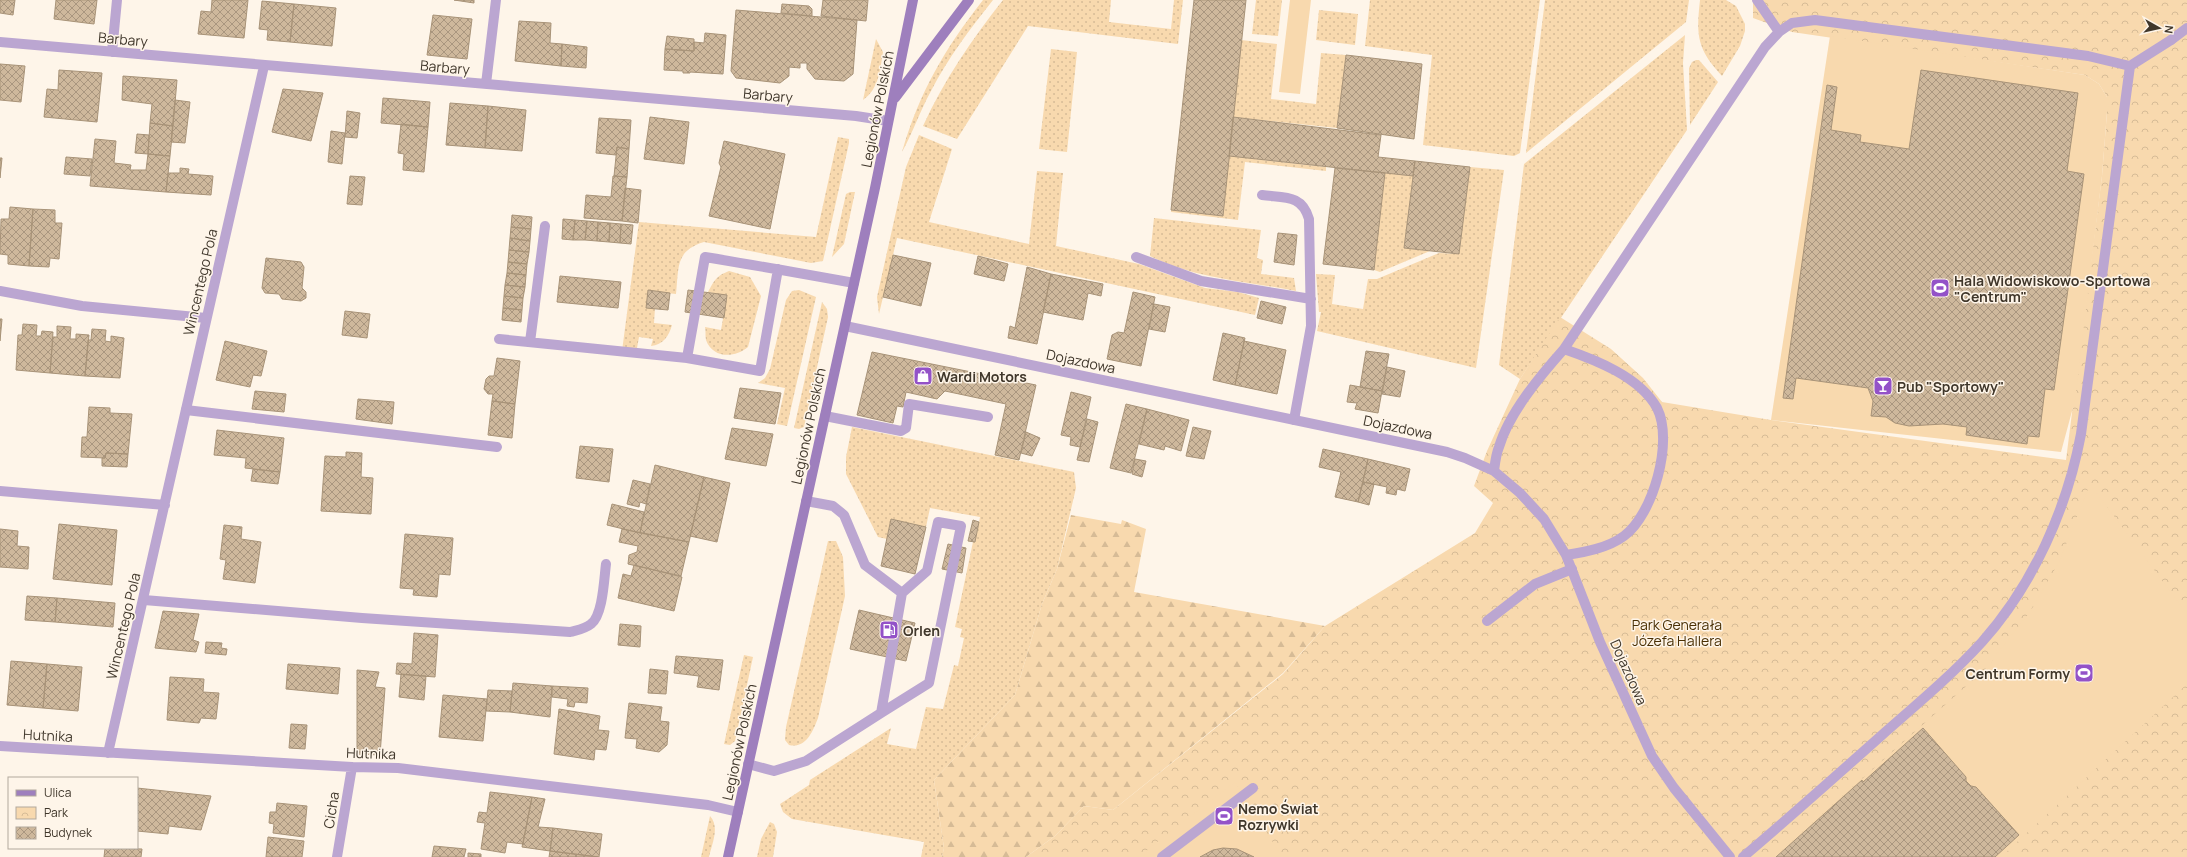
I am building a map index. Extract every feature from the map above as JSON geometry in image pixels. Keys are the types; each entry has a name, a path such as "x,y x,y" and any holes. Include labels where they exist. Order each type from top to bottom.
{"street":[{"path":"112,52 117,0"},
{"path":"486,84 496,0"},
{"name":"Legionów Polskich","path":"728,857 845,326 913,0"},
{"path":"892,101 969,0"},
{"path":"1757,0 1778,32"},
{"path":"1494,471 1498,447 1510,422 1531,391 1564,350 1765,47 1778,32 1792,23 1815,20 2088,56 2130,66 2187,28"},
{"name":"Barbary","path":"0,42 856,116 888,121"},
{"name":"Wincentego Pola","path":"108,752 144,600 206,318 264,66"},
{"path":"1744,857 1821,790 1965,660 1997,624 2029,575 2044,546 2070,482 2079,442 2130,66"},
{"path":"1262,195 1297,199 1306,207 1310,224 1311,326 1294,420"},
{"path":"530,342 545,226"},
{"path":"687,358 705,257 778,269 854,284"},
{"path":"1136,257 1201,281 1311,299"},
{"path":"499,339 687,358 760,371 778,269"},
{"path":"0,291 82,306 206,318"},
{"name":"Dojazdowa","path":"845,326 1446,452 1465,458 1494,471 1534,508 1554,534 1566,555 1600,642 1652,756 1674,788 1730,857"},
{"path":"1564,350 1611,368 1646,394 1657,408 1661,420 1662,448 1658,474 1647,510 1631,531 1617,541 1607,545 1566,555"},
{"path":"825,416 901,431 906,428 909,404 988,417"},
{"path":"186,410 497,447"},
{"path":"0,491 165,505"},
{"path":"806,500 833,506 844,515 865,565 902,593"},
{"path":"748,764 774,771 806,761 929,683 961,526 938,522 927,571 902,593 881,713"},
{"path":"144,600 362,618 570,632 584,628 592,623 599,614 606,564"},
{"path":"1487,621 1535,584 1572,569"},
{"name":"Hutnika","path":"0,746 406,769 708,805 738,812"},
{"name":"Cicha","path":"337,857 352,767"},
{"path":"1162,857 1253,788"}],"green space":[{"path":"983,0 993,0 952,55 927,99 902,152 925,90 956,36"},
{"path":"1003,0 1111,0 1109,22 1171,29 1174,0 1183,0 1178,44 1028,26 957,139 923,126 940,92 959,60"},
{"path":"1256,0 1282,0 1278,36 1252,34"},
{"path":"1290,0 1311,0 1300,94 1279,92"},
{"path":"1370,0 1540,0 1520,153 1514,156 1423,145 1432,55 1365,46"},
{"path":"1545,0 1689,0 1686,22 1526,153"},
{"path":"1700,0 1726,0 1736,6 1745,24 1745,31 1740,46 1722,76 1707,58 1700,41 1698,23"},
{"name":"Park Generała Józefa Hallera","path":"1753,0 2187,0 2187,857 1026,857 1055,836 1084,806 1113,810 1283,674 1325,626 1475,533 1493,503 1474,486 1487,451 1520,379 1560,317 1611,349 1643,378 1662,402 1771,420 2066,460 2102,176 2107,97 2099,84 2085,75 1792,32 1753,18"},
{"path":"1319,10 1358,14 1355,45 1316,40"},
{"path":"1685,35 1683,63 1687,130 1520,379 1499,365 1524,164"},
{"name":"Hala Widowiskowo-Sportowa \"Centrum\"","path":"1830,36 2085,75 2099,84 2107,97 2102,176 2075,400 2061,452 1771,420"},
{"path":"876,39 883,52 880,72 876,85 863,100"},
{"path":"1241,40 1277,44 1271,99 1316,104 1321,53 1346,55 1337,128 1233,117"},
{"path":"1051,49 1077,52 1067,152 1039,149"},
{"path":"1699,60 1718,82 1690,125 1689,68 1692,62"},
{"path":"919,135 952,149 929,222 1029,244 1037,171 1063,173 1056,246 1139,264 1205,288 1238,292 1259,298 1255,315 897,238 879,314 877,297 906,167"},
{"path":"838,137 849,139 849,143 823,261 811,263 704,242 695,246 683,255 680,261 676,294 649,291 655,308 654,323 672,325 665,339 659,344 651,346 653,339 639,337 637,348 622,351 639,222 816,237"},
{"path":"1229,156 1326,167 1326,171 1245,162 1238,220 1171,212 1171,210 1223,216"},
{"path":"1470,167 1504,170 1476,368 1317,331 1321,312 1319,312 1316,274 1335,275 1332,304 1363,309 1368,279 1377,279 1439,253 1459,254"},
{"path":"1385,173 1413,176 1404,248 1430,251 1380,272 1374,270"},
{"path":"855,192 844,244 832,257 846,194"},
{"path":"1154,218 1261,230 1257,258 1263,260 1261,274 1294,278 1296,291 1203,275 1167,264 1150,256"},
{"path":"729,271 750,277 761,296 748,347 743,351 731,355 725,355 714,351 709,346 706,340 705,327 721,330 727,296 708,292 716,279"},
{"path":"799,290 816,297 787,426 777,424 785,388 758,383 765,378 770,369 786,300 792,291"},
{"path":"822,302 827,309 828,317 804,427 799,429 794,428"},
{"path":"852,427 1074,472 1076,488 1057,569 1042,604 1015,695 934,780 944,848 942,857 921,857 924,842 792,819 783,812 780,804 809,785 810,780 891,728 887,744 916,749 926,707 943,709 954,665 958,666 964,638 960,637 962,629 955,627 973,542 975,542 980,517 930,508 926,527 891,519 887,539 878,537 846,474 846,457"},
{"name":"Centrum Formy","path":"2090,484 2187,614 2187,684 2001,857 1774,857 1989,666 1995,656 2030,612 2059,562"},
{"path":"1071,515 1121,524 1122,520 1146,529 1134,592 1325,626 1283,673 1113,810 1084,806 1055,836 1026,857 942,857 944,848 934,780 1015,695 1042,604 1057,569"},
{"path":"828,541 836,541 843,557 845,596 818,718 814,728 804,742 795,746 789,745 785,740 786,727"},
{"path":"744,655 753,657 735,741 730,745 724,744"},
{"name":"Nemo Świat Rozrywki","path":"1235,782 1282,857 1143,857 1148,849"},
{"path":"710,816 713,820 715,830 713,841 709,857 701,857"},
{"path":"770,822 774,824 777,832 773,857 757,857 761,839"}],"building":[{"path":"0,0 15,0 13,15 0,13"},
{"path":"56,0 97,0 94,24 54,19"},
{"path":"212,0 248,0 244,38 198,34 201,11 211,12"},
{"path":"454,0 474,0 474,3"},
{"path":"823,0 868,0 866,21 821,16"},
{"path":"1194,0 1246,0 1223,216 1171,210"},
{"path":"262,1 294,4 290,42 267,40 268,30 259,29"},
{"path":"294,4 336,8 332,46 290,42"},
{"path":"782,4 809,6 812,9 812,16 781,13"},
{"path":"736,10 857,20 853,74 844,81 815,79 807,69 807,63 800,63 800,68 789,67 789,76 780,83 736,78 731,71"},
{"path":"433,15 472,19 467,59 427,55"},
{"path":"519,21 551,23 550,43 562,44 561,66 515,61"},
{"path":"705,33 726,35 723,74 683,73 683,71 664,70 665,49 694,51 694,42 704,43"},
{"path":"667,36 694,39 694,51 665,49"},
{"path":"562,44 587,47 586,68 561,66"},
{"path":"1346,55 1422,64 1414,139 1337,128"},
{"path":"0,64 25,66 21,102 0,100"},
{"path":"59,70 102,73 97,122 44,117 47,89 58,90"},
{"name":"Hala Widowiskowo-Sportowa \"Centrum\"","path":"1921,70 2078,93 2067,171 2084,174 2054,390 2045,389 2039,437 2028,436 2027,444 1966,435 1967,427 1943,424 1909,426 1895,423 1886,417 1871,416 1873,401 1868,388 1796,378 1793,399 1783,398 1827,85 1837,87 1831,130 1861,135 1860,142 1909,149"},
{"path":"123,76 177,80 173,126 150,123 152,104 122,100"},
{"path":"283,89 323,93 311,141 272,132"},
{"path":"383,98 430,102 428,127 381,123"},
{"path":"175,100 190,102 185,143 171,142"},
{"path":"450,103 488,106 485,148 446,145"},
{"path":"488,106 526,110 522,151 485,148"},
{"path":"347,111 360,113 357,138 345,137"},
{"path":"650,117 689,122 684,164 644,159"},
{"path":"1233,117 1381,135 1378,157 1415,161 1413,176 1229,156"},
{"path":"599,118 631,120 629,149 617,147 616,155 596,153"},
{"path":"150,123 173,126 170,156 148,154"},
{"path":"401,124 428,127 424,172 403,170 404,154 398,153"},
{"path":"331,131 345,133 342,164 328,162"},
{"path":"137,134 149,135 148,154 135,153"},
{"path":"95,139 116,141 114,163 131,165 130,170 146,170 148,154 170,156 166,192 90,186"},
{"path":"724,141 785,154 770,229 709,216 721,167 719,163"},
{"path":"617,147 629,149 627,177 614,176"},
{"path":"66,157 92,159 90,176 64,174"},
{"path":"0,158 2,158 0,178"},
{"path":"1415,161 1470,167 1459,254 1404,248"},
{"path":"180,168 189,169 188,174 213,176 211,195 166,192 168,173 180,173"},
{"path":"1335,168 1385,173 1374,270 1323,264"},
{"path":"350,176 365,177 362,205 347,204"},
{"path":"613,176 627,177 622,221 584,218 586,195 611,197"},
{"path":"625,188 641,190 638,223 622,221"},
{"path":"10,207 33,209 29,266 8,264 8,255 0,254 1,219 9,219"},
{"path":"33,209 55,210 55,223 62,223 59,259 50,258 49,267 29,266"},
{"path":"512,215 532,217 531,229 511,227"},
{"path":"563,219 575,220 573,240 562,239"},
{"path":"575,220 587,221 585,240 573,240"},
{"path":"587,221 598,222 597,241 585,240"},
{"path":"598,222 610,223 609,242 597,241"},
{"path":"610,223 621,224 620,243 609,242"},
{"path":"621,224 633,225 631,244 620,243"},
{"path":"511,227 531,229 530,241 510,238"},
{"path":"1278,233 1297,235 1294,265 1274,262"},
{"path":"510,238 530,241 529,252 509,250"},
{"path":"509,250 529,252 527,264 508,262"},
{"path":"893,255 931,263 921,306 883,297"},
{"path":"978,256 1008,264 1004,281 974,274"},
{"path":"266,258 301,262 304,267 302,288 306,292 306,298 301,301 282,299 279,294 265,293 262,288"},
{"path":"508,262 527,264 526,275 507,273"},
{"path":"1027,267 1051,274 1037,344 1008,338 1010,326 1015,328"},
{"path":"507,273 526,275 525,287 505,285"},
{"path":"1051,274 1103,284 1101,296 1088,293 1083,320 1043,312"},
{"path":"560,276 621,282 618,308 557,302"},
{"path":"505,285 525,287 523,298 504,296"},
{"path":"648,290 670,293 668,310 646,308"},
{"path":"688,290 727,295 724,318 685,312"},
{"path":"1133,292 1155,297 1141,366 1107,359 1112,335 1118,332 1124,333"},
{"path":"504,296 523,298 522,310 503,308"},
{"path":"1261,301 1286,307 1282,324 1257,318"},
{"path":"1154,304 1170,307 1165,332 1149,329"},
{"path":"503,308 522,310 521,322 502,320"},
{"path":"345,311 370,314 367,338 342,335"},
{"path":"0,319 2,319 0,341"},
{"path":"23,324 37,325 36,336 41,336 42,331 53,332 50,373 16,370 18,335 22,335"},
{"path":"57,326 71,327 70,339 76,339 76,334 89,335 85,376 50,373 53,337 57,337"},
{"path":"92,329 106,330 105,341 111,342 111,336 124,338 120,378 85,376 88,340 91,340"},
{"path":"1223,333 1245,338 1235,385 1213,380"},
{"path":"225,341 267,351 261,376 253,375 250,387 216,380"},
{"path":"1244,341 1286,350 1277,394 1235,385"},
{"path":"1366,351 1389,354 1382,391 1360,387"},
{"path":"872,352 1036,385 1019,460 995,455 1006,404 945,391 937,399 906,392 903,407 897,406 893,423 857,415"},
{"path":"497,358 520,361 515,404 492,401 493,394 488,394 484,389 486,379 489,376 494,376"},
{"path":"1387,367 1405,371 1400,397 1382,394"},
{"path":"1350,385 1382,391 1378,413 1355,409 1357,403 1347,402"},
{"path":"740,388 781,393 775,424 734,418"},
{"path":"255,391 286,394 284,412 252,409"},
{"path":"1071,392 1091,397 1080,447 1070,445 1071,437 1061,435"},
{"path":"358,399 394,402 392,424 356,419"},
{"path":"492,401 515,404 512,438 488,435"},
{"path":"1126,404 1147,409 1131,473 1110,468"},
{"path":"89,407 110,408 110,413 132,414 128,454 106,453 105,458 81,457 82,437 87,437"},
{"path":"1147,409 1189,420 1181,451 1165,446 1164,450 1139,444"},
{"path":"1087,419 1098,422 1089,462 1077,460"},
{"path":"1193,427 1211,431 1204,459 1186,456"},
{"path":"732,428 773,434 766,466 725,459"},
{"path":"217,430 284,438 280,472 245,468 246,458 214,455"},
{"path":"1026,432 1040,438 1032,456 1021,453"},
{"path":"580,446 613,449 609,482 576,478"},
{"path":"1323,449 1368,459 1358,502 1335,497 1341,472 1319,467"},
{"path":"346,452 362,453 361,477 373,478 371,514 321,511 325,456 346,457"},
{"path":"106,453 128,454 127,467 102,466 102,458 105,458"},
{"path":"1135,459 1146,461 1142,477 1132,474"},
{"path":"1368,459 1410,469 1405,491 1397,489 1396,495 1386,493 1387,487 1363,482"},
{"path":"655,465 704,477 689,542 640,533"},
{"path":"253,469 280,472 278,484 251,481"},
{"path":"704,477 730,483 717,542 690,536"},
{"path":"633,480 650,484 646,504 640,502 639,507 627,504"},
{"path":"1363,482 1374,484 1369,505 1358,502"},
{"path":"612,504 644,512 640,533 607,525"},
{"path":"891,519 926,527 915,574 881,566"},
{"path":"973,520 979,522 975,542 968,541"},
{"path":"59,524 117,530 112,585 53,579"},
{"path":"224,525 242,527 241,539 261,542 255,583 223,579 226,560 220,559"},
{"path":"0,529 18,531 17,546 29,547 28,569 0,567"},
{"path":"622,529 689,542 681,576 628,564 629,555 637,552 638,546 619,542"},
{"path":"405,534 453,538 450,575 439,574 437,597 413,595 414,589 400,588"},
{"path":"948,544 966,548 962,573 942,569"},
{"path":"634,565 682,577 674,611 618,598 623,574 631,576"},
{"path":"27,596 57,598 55,622 25,620"},
{"path":"57,598 115,603 113,627 55,622"},
{"path":"859,610 915,623 906,661 850,649"},
{"path":"163,611 199,614 193,640 199,642 196,652 155,648"},
{"path":"620,624 641,626 640,647 618,645"},
{"path":"414,633 438,635 435,677 396,674 397,663 412,664"},
{"path":"206,642 222,643 221,648 227,649 226,655 205,653"},
{"path":"676,656 723,660 719,690 697,687 699,676 674,673"},
{"path":"11,661 47,664 43,708 7,705"},
{"path":"47,664 82,667 78,711 43,708"},
{"path":"288,664 340,668 338,694 286,689"},
{"path":"650,669 668,671 666,694 648,693"},
{"path":"357,670 379,672 375,687 385,688 380,755 357,754"},
{"path":"401,674 426,676 424,700 399,697"},
{"path":"170,677 204,679 203,692 219,693 216,719 201,718 199,723 167,720"},
{"path":"513,683 552,686 550,717 510,712"},
{"path":"552,686 588,688 587,703 575,702 574,707 567,706 568,699 552,697"},
{"path":"488,690 512,691 510,712 486,711"},
{"path":"443,695 487,699 483,741 439,737"},
{"path":"629,703 662,707 660,721 669,722 667,745 659,752 636,748 637,739 625,738"},
{"path":"559,709 600,716 598,730 609,731 606,750 595,749 594,760 554,754"},
{"path":"291,724 307,725 305,749 289,748"},
{"path":"1923,728 1966,777 1966,781 1971,786 1976,787 2019,835 1995,857 1776,857 1862,780 1863,782"},
{"path":"138,788 211,796 201,830 169,826 168,834 138,831"},
{"path":"490,792 532,797 523,844 507,842 505,853 481,849 485,823 477,822 479,812 487,813"},
{"path":"532,797 545,799 538,827 553,828 550,851 522,847"},
{"path":"277,803 307,806 304,837 273,833 274,824 269,823 270,812 276,812"},
{"path":"553,828 602,834 599,857 550,851"},
{"path":"268,837 304,841 302,857 266,857"},
{"path":"434,846 466,849 464,857 432,857"},
{"path":"1223,848 1237,849 1254,857 1200,857 1213,850"},
{"path":"105,849 142,849 141,857 104,857"},
{"path":"550,851 598,857 549,857"},
{"path":"468,853 481,854 481,857 468,857"}],"place":[{"name":"Hala Widowiskowo-Sportowa \"Centrum\"","path":"1940,288"},
{"name":"Wardi Motors","path":"923,376"},
{"name":"Pub \"Sportowy\"","path":"1883,386"},
{"name":"Orlen","path":"889,630"},
{"name":"Centrum Formy","path":"2084,673"},
{"name":"Nemo Świat Rozrywki","path":"1224,816"}]}
